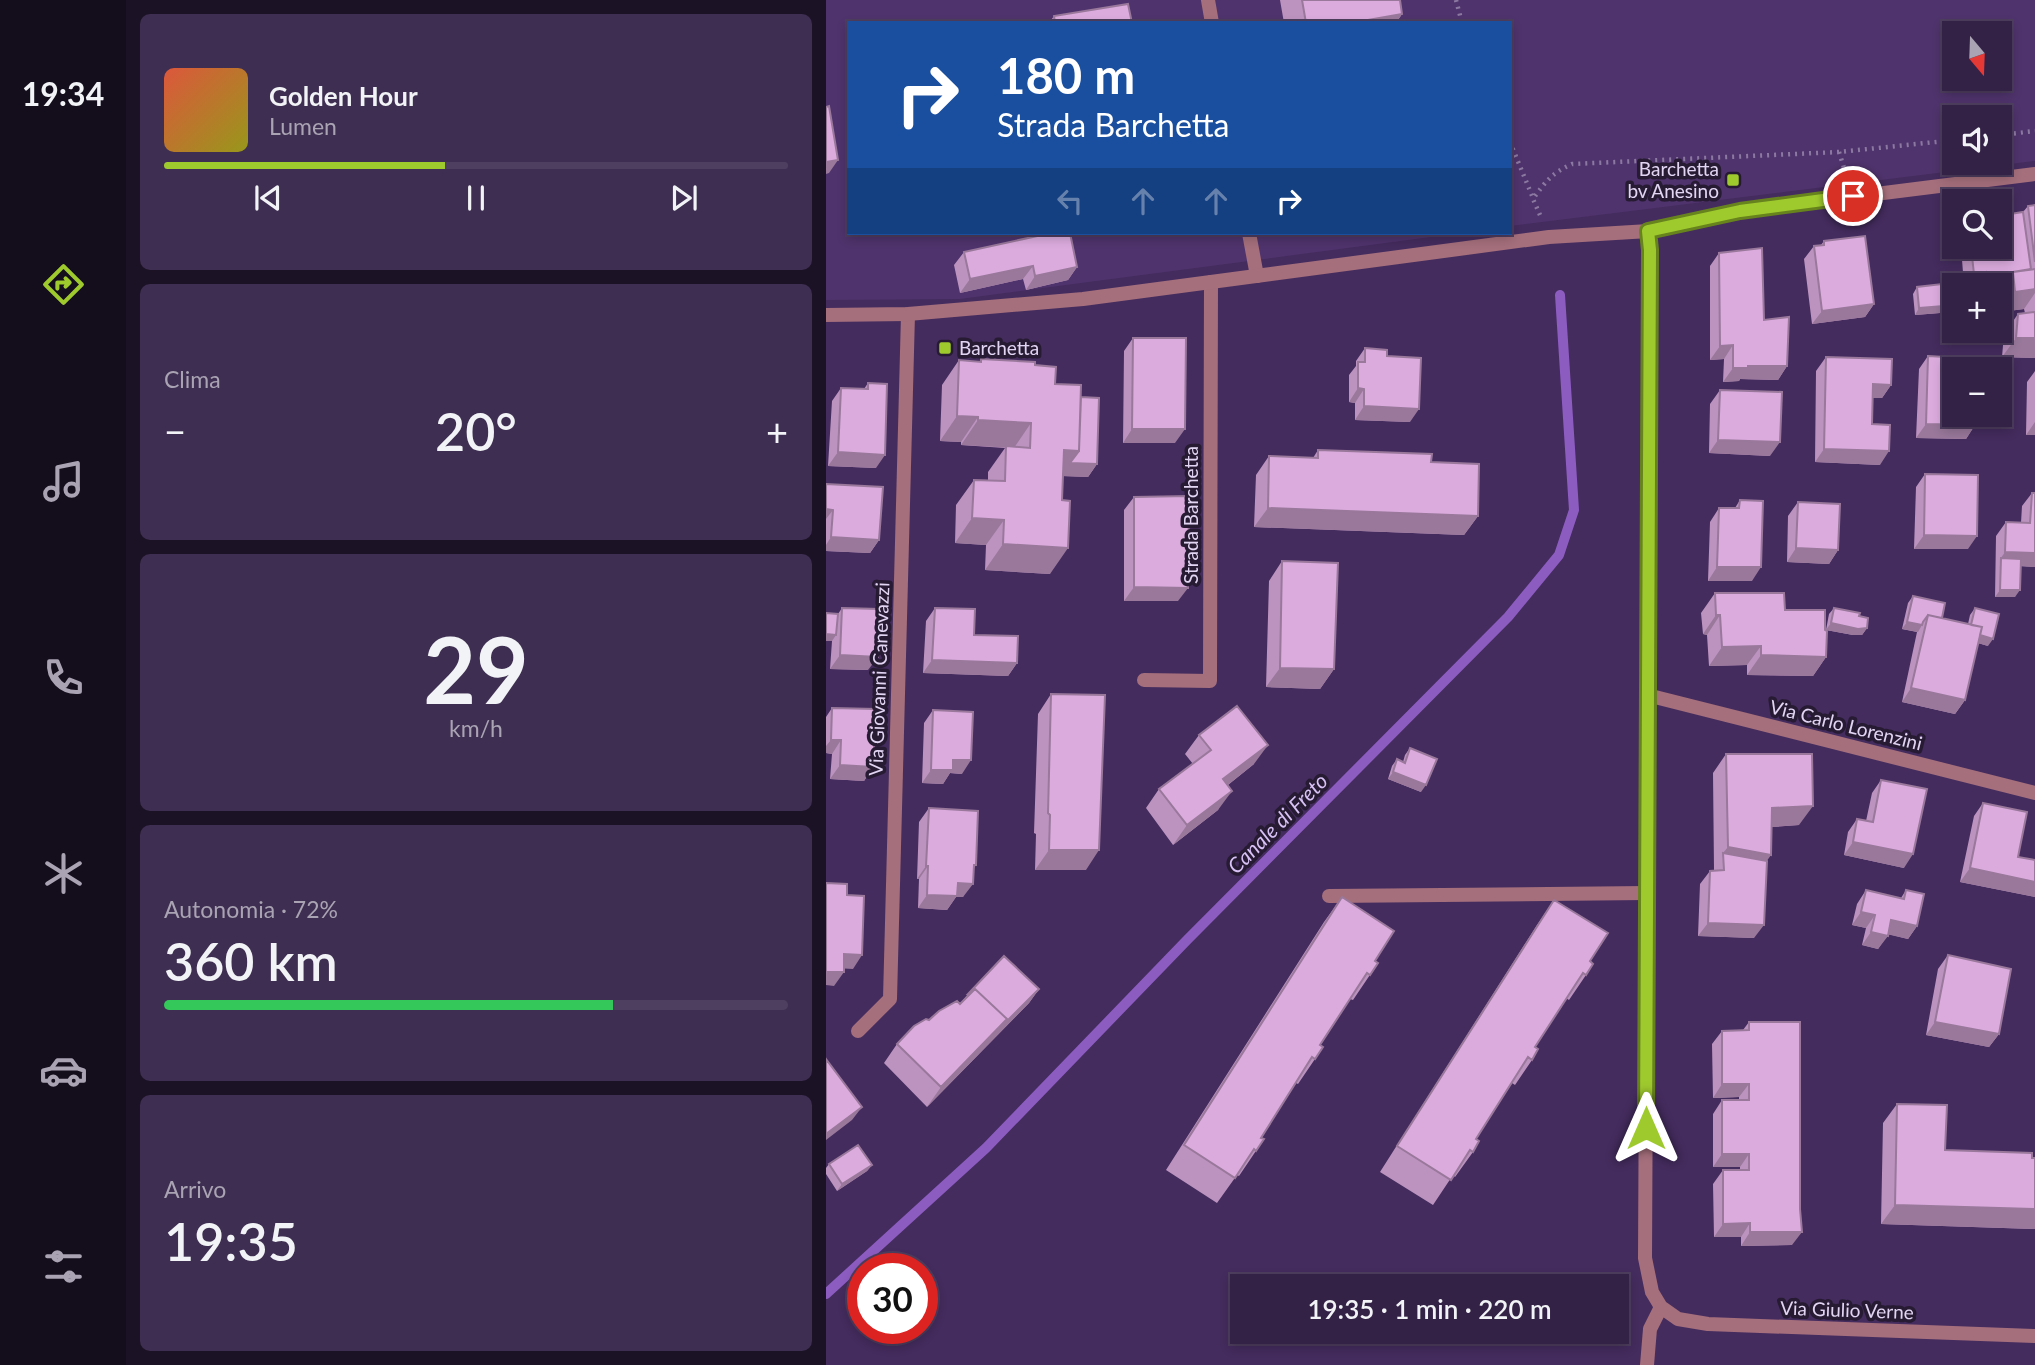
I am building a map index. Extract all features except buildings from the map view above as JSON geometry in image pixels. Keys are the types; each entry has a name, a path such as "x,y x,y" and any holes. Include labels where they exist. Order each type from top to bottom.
{"street":[{"path":"1208,0 1212,21"},
{"path":"826,315 908,314 1083,299 1549,237 1648,231 1740,211 2035,174"},
{"path":"1647,1365 1650,1329 1661,1307 1652,1292 1646,1258 1648,231"},
{"path":"1249,235 1256,276"},
{"name":"Strada Barchetta","path":"1144,680 1210,681 1212,282"},
{"name":"Via Giovanni Canevazzi","path":"858,1031 890,999 908,314"},
{"name":"Via Carlo Lorenzini","path":"1647,695 2035,793"},
{"path":"1329,896 1646,893"},
{"name":"Via Giulio Verne","path":"1661,1307 1692,1323 2035,1336"}],"path":[{"path":"1456,0 1461,21"},
{"path":"2012,134 2035,131"},
{"path":"1534,199 1551,176 1572,164 1839,152 1942,141"},
{"path":"1512,147 1549,237"}],"shaded area":[{"path":"826,0 2035,0 2035,161 2012,164 2012,105 1942,105 1942,173 1512,226 1512,21 847,21 847,235 1446,235 960,299 826,300"}],"waterway":[{"name":"Canale di Freto","path":"826,1294 986,1148 1188,939 1508,617 1559,555 1574,510 1560,295"}],"place":[{"name":"Barchetta bv Anesino","path":"1733,180"},
{"name":"Barchetta","path":"945,348"}],"route":[{"path":"1646,1128 1648,231 1740,211 1853,196"}]}
